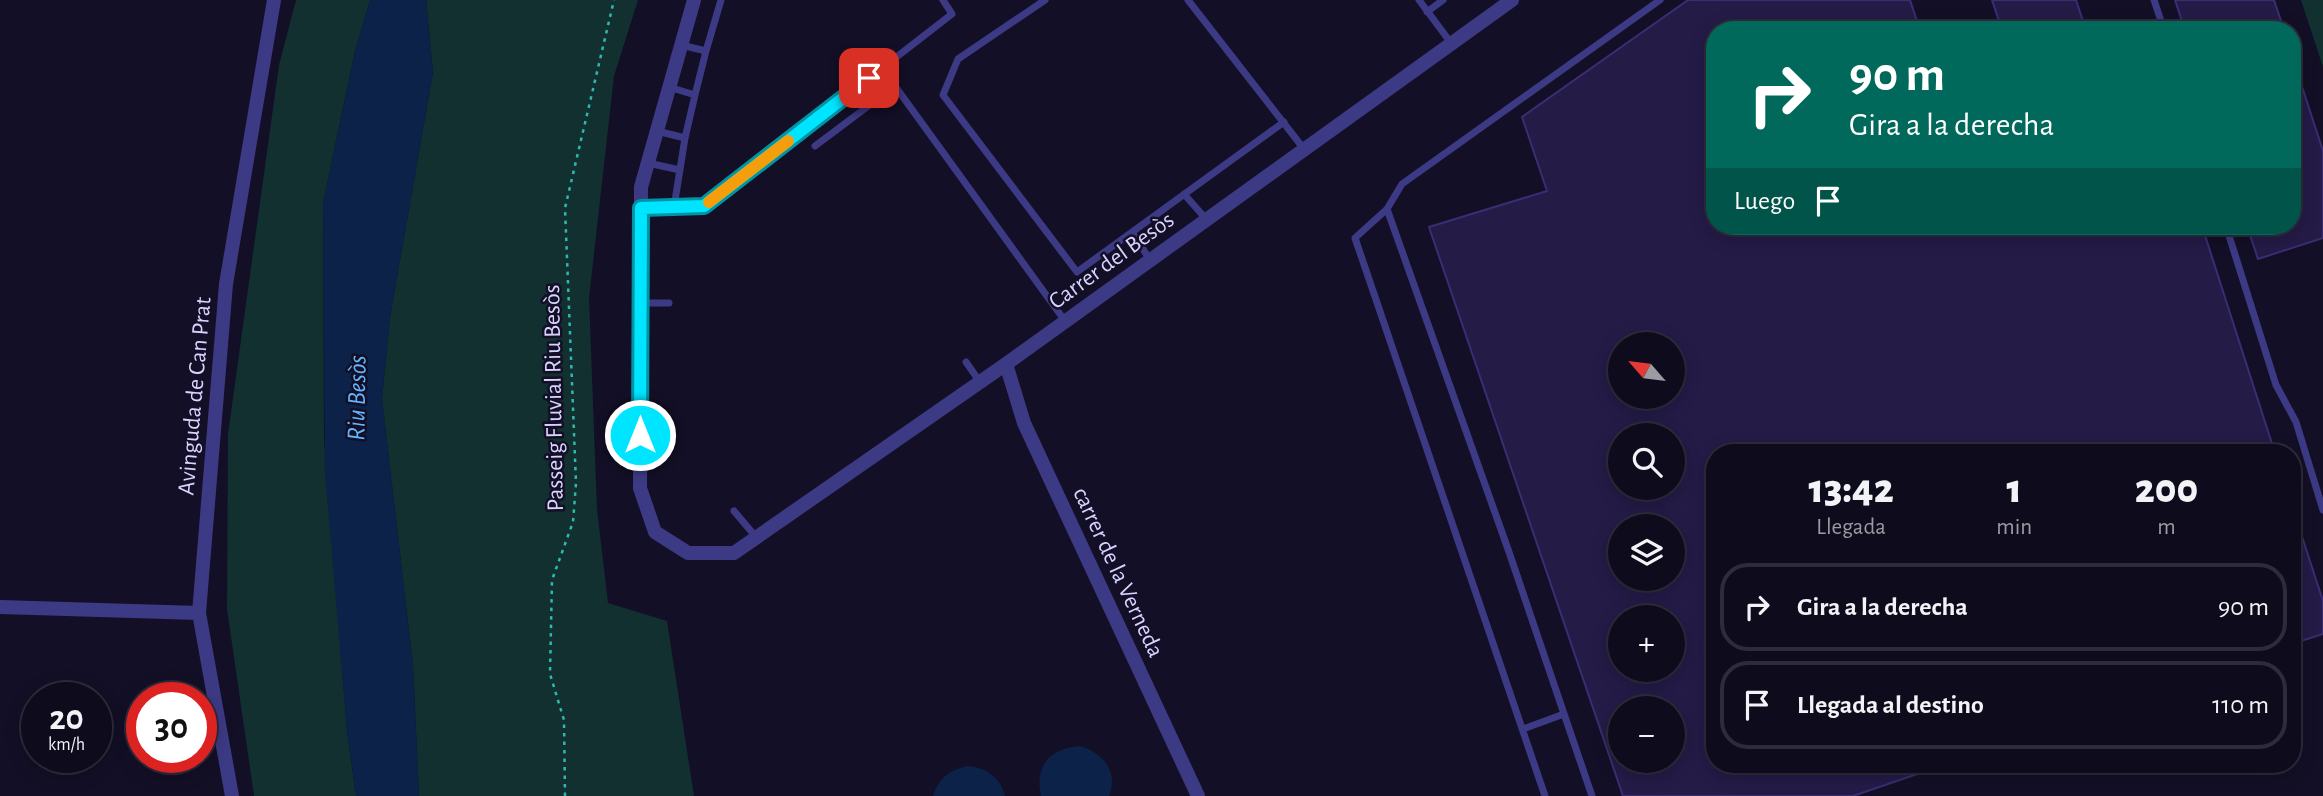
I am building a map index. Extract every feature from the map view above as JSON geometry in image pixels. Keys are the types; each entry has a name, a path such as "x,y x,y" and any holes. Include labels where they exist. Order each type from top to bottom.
{"street":[{"name":"Avinguda de Can Prat","path":"232,796 199,613 226,284 274,0"},
{"path":"641,303 641,187 694,0"},
{"name":"Carrer del Besòs","path":"641,303 640,488 655,532 688,553 734,553 1006,364 1512,0"},
{"name":"carrer de la Verneda","path":"1006,364 1024,423 1198,796"},
{"path":"0,607 199,613"}],"lane":[{"path":"674,207 695,94 722,0"},
{"path":"641,208 704,206 952,14 943,0"},
{"path":"1045,0 958,59 943,95 1077,272 1284,122"},
{"path":"1188,0 1304,149"},
{"path":"1419,0 1451,44"},
{"path":"1427,12 1443,0"},
{"path":"1545,796 1355,238 1387,209 1402,184 1660,0"},
{"path":"2154,0 2161,21"},
{"path":"681,45 706,51"},
{"path":"815,146 895,86 1065,321"},
{"path":"669,87 695,94"},
{"path":"657,131 685,138"},
{"path":"648,163 680,170"},
{"path":"1184,194 1206,219"},
{"path":"1387,209 1592,796"},
{"path":"1132,232 1150,260"},
{"path":"2228,235 2276,385 2296,422 2323,510"},
{"path":"641,303 669,303"},
{"path":"967,364 979,382"},
{"path":"734,511 756,538"},
{"path":"1522,729 1564,714"}],"path":[{"name":"Passeig Fluvial Riu Besòs","path":"565,796 564,720 550,674 552,580 573,522 576,483 565,208 614,0"}],"green space":[{"path":"296,0 370,0 355,51 323,203 324,440 347,731 356,796 254,796 227,609 228,434 279,65"},
{"path":"426,0 638,0 614,76 589,298 597,509 608,603 667,621 694,796 419,796 413,665 382,399 390,317 433,72"},
{"path":"2301,0 2323,0 2323,67"}],"water":[{"name":"Riu Besòs","path":"370,0 426,0 433,72 390,317 382,399 413,665 419,796 356,796 347,731 325,474 323,203 355,51"},
{"path":"1080,746 1096,753 1107,764 1112,779 1109,796 1041,796 1040,776 1047,760 1060,750"},
{"path":"968,766 992,775 1005,796 933,796 938,784 946,776"}],"building":[{"path":"1688,0 1910,0 1917,21 1706,21 1706,235 2205,235 2272,444 1706,444 1706,773 1920,773 1853,796 1623,796 1615,773 1685,773 1685,696 1608,696 1608,752 1429,227 1547,191 1522,117"},
{"path":"1992,0 2076,0 2083,21 1999,21"},
{"path":"2175,0 2274,0 2281,21 2182,21"},
{"path":"2301,83 2323,151 2323,238 2258,259 2250,235 2301,235"},
{"path":"2301,533 2323,601 2323,634 2301,641"}],"slow traffic":[{"path":"709,202 788,141"}],"route":[{"path":"640,435 641,208 704,206 869,78"}]}
